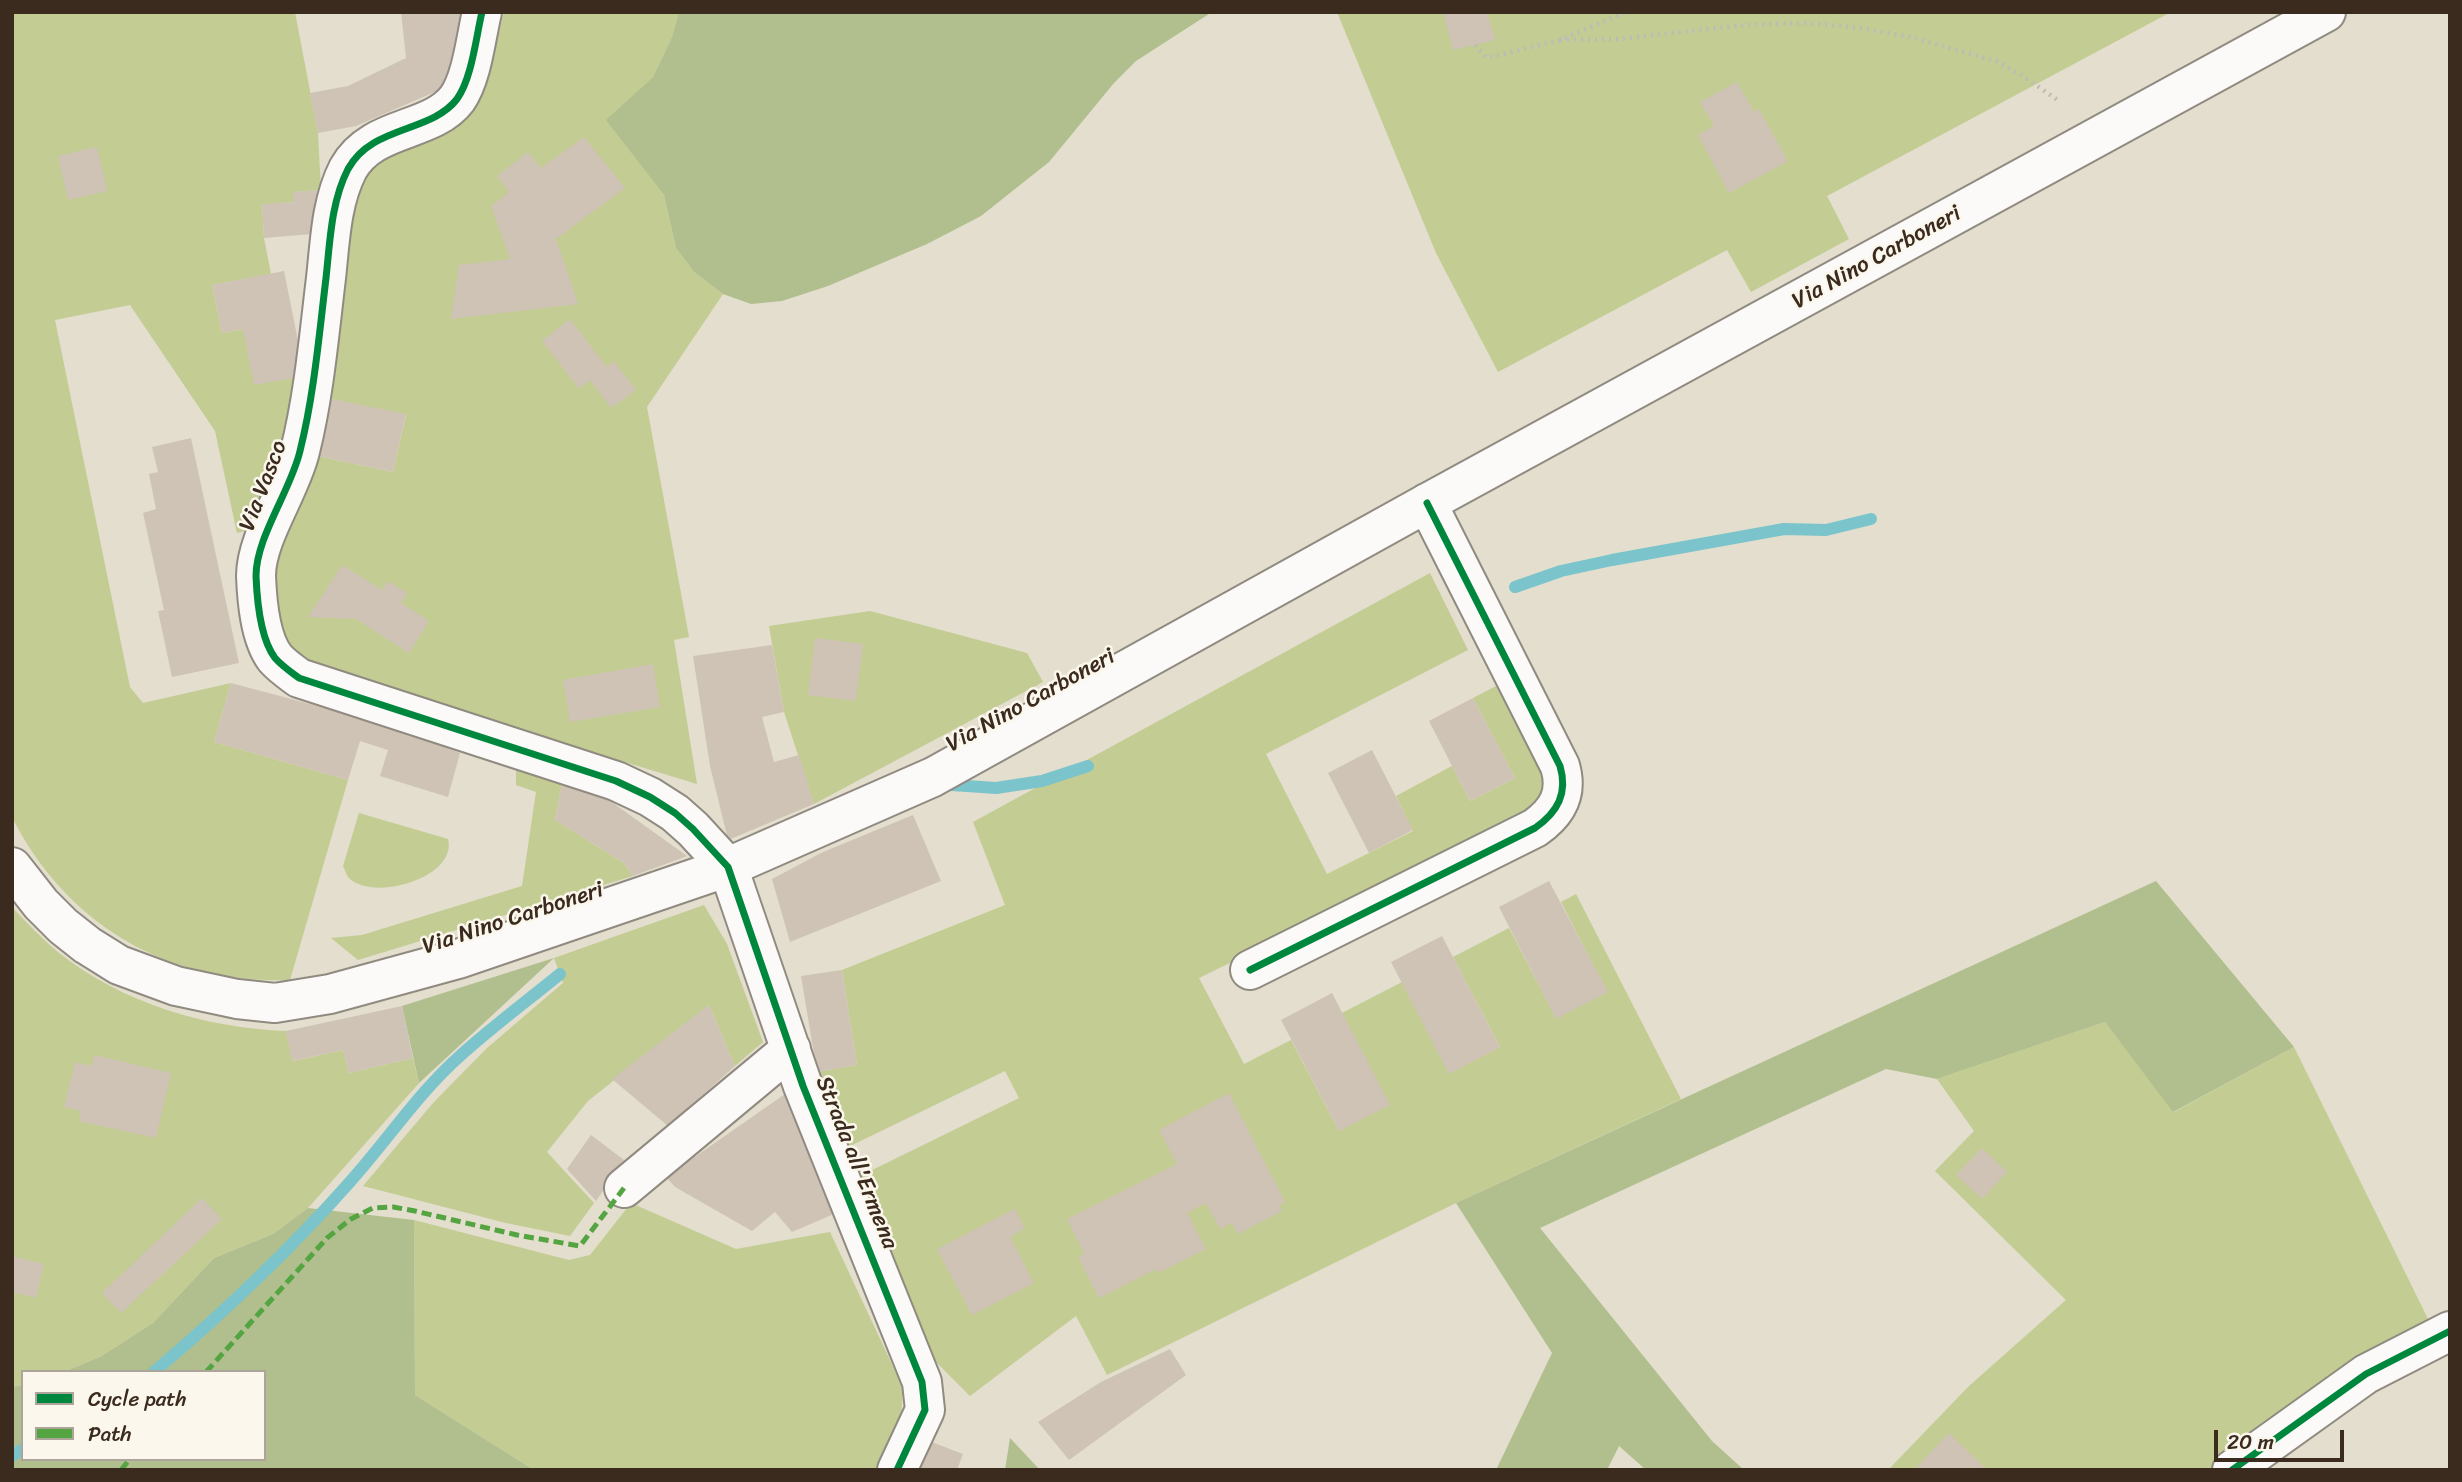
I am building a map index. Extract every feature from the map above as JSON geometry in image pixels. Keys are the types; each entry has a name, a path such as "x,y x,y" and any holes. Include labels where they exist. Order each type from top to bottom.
{"street":[{"name":"Via Vasco","path":"482,12 465,83 456,100 437,114 362,150 354,159 341,186 331,231 314,384 302,444 257,566 259,606 266,637 274,656 299,678 603,776 634,789 675,813 694,829 728,867"},
{"name":"Via Nino Carboneri","path":"12,867 41,904 63,926 119,965 176,986 237,999 275,1003 330,994 458,960 728,867 933,777 1427,503 2326,12"},
{"path":"1250,970 1535,828 1561,801 1563,786 1559,766 1427,503"},
{"name":"Strada all'Ermena","path":"728,867 791,1049 922,1382 925,1410 897,1470"},
{"path":"624,1188 791,1049"},
{"path":"2232,1470 2366,1374 2450,1331"}],"path":[{"path":"1475,45 1487,58 1560,40 1626,12"},
{"path":"2209,12 2209,19"},
{"path":"1560,40 1618,39 1745,25 1808,23 1860,28 1910,37 1996,61 2059,101"}],"green space":[{"path":"12,12 295,12 318,133 321,190 294,192 293,202 262,205 264,238 271,274 212,285 222,333 243,329 305,376 255,528 237,533 215,431 130,305 55,320 130,687 143,703 231,683 214,742 348,780 290,980 246,979 203,972 163,959 126,941 92,918 62,889 35,855 12,817"},
{"path":"504,12 679,12 672,37 653,77 607,120 664,195 676,248 694,272 723,294 647,407 689,637 674,640 697,784 315,668 285,646 271,576 313,455 393,472 406,415 326,398 348,223 365,172 391,152 444,134 476,102 488,76"},
{"path":"679,12 1212,12 1136,61 1114,83 1049,162 981,216 927,244 828,286 782,301 751,304 723,294 694,272 676,248 664,195 606,120 653,77 672,37"},
{"path":"1337,12 2171,12 1827,196 1849,239 1751,292 1727,250 1498,372 1436,253"},
{"path":"1430,573 1468,650 1266,754 1327,874 1413,831 1396,796 1452,766 1470,801 1515,778 1473,698 1498,685 1541,768 1545,781 1538,805 1344,907 1199,978 1244,1064 1291,1040 1339,1131 1342,1013 1402,982 1449,1073 1500,1047 1453,957 1509,928 1556,1018 1607,992 1561,902 1576,894 1681,1099 1456,1203 1107,1375 1076,1316 970,1396 936,1362 860,1176 1019,1098 1005,1071 846,1148 817,1072 857,1065 842,970 1005,905 973,822"},
{"path":"870,611 1027,653 1043,682 814,804 784,712 769,626"},
{"path":"516,770 562,784 555,820 624,863 633,876 358,960 331,938 362,935 522,886 536,792 516,785"},
{"path":"359,813 448,839 448,853 440,865 427,875 410,882 375,888 359,884 348,877 343,866"},
{"path":"2156,881 2294,1047 2173,1112 2105,1022 1937,1079 1886,1069 1540,1228 1712,1441 1744,1470 1646,1470 1619,1446 1607,1470 1496,1470 1552,1353 1456,1203"},
{"path":"704,905 727,944 763,1042 735,1066 709,1005 588,1101 547,1152 594,1203 570,1236 506,1223 363,1186 433,1103 487,1048 563,983 554,958"},
{"path":"12,907 59,953 84,971 137,999 166,1010 226,1025 286,1031 293,1061 343,1050 349,1073 413,1058 419,1083 308,1208 273,1234 214,1258 153,1323 100,1357 68,1370 21,1370 21,1385 12,1387"},
{"path":"554,958 419,1083 402,1006"},
{"path":"2105,1022 2174,1112 2294,1047 2432,1327 2359,1364 2211,1470 1888,1470 1969,1386 2066,1300 1935,1171 1974,1131 1937,1079"},
{"path":"631,1203 736,1249 830,1232 903,1388 901,1419 876,1470 534,1470 415,1395 414,1220 569,1260 590,1255"},
{"path":"308,1208 414,1220 415,1395 534,1470 12,1470 12,1387 21,1385 21,1461 266,1461 266,1370 68,1370 100,1357 153,1323 214,1258 273,1234"},
{"path":"1010,1438 1040,1470 1005,1470"}],"building":[{"path":"401,12 463,12 444,88 356,126 318,133 310,93 348,86 406,58"},
{"path":"1443,12 1487,12 1495,40 1453,50"},
{"path":"1737,82 1754,112 1759,109 1788,161 1729,193 1698,135 1714,126 1700,102"},
{"path":"584,137 625,188 556,239 578,304 451,319 459,265 510,259 491,206 509,192 497,176 528,152 541,168"},
{"path":"97,147 107,191 68,200 58,156"},
{"path":"321,190 312,234 264,238 262,204 293,202 293,192"},
{"path":"284,271 305,376 254,385 243,329 222,333 212,285"},
{"path":"570,319 607,367 614,361 636,390 611,408 590,380 579,389 542,341"},
{"path":"326,398 406,414 393,472 313,455"},
{"path":"191,438 239,663 172,677 158,611 164,610 143,513 156,509 149,474 158,472 152,447"},
{"path":"342,565 382,590 388,581 407,593 401,603 429,621 409,653 356,619 308,617"},
{"path":"815,638 863,644 856,701 808,695"},
{"path":"772,645 784,712 762,717 774,762 799,755 814,804 728,840 710,766 693,656"},
{"path":"653,664 660,707 570,722 563,680"},
{"path":"231,683 396,727 460,753 448,797 380,776 388,750 360,741 348,780 214,742"},
{"path":"1473,698 1515,778 1470,801 1429,721"},
{"path":"1372,750 1413,830 1369,853 1328,773"},
{"path":"562,784 602,795 687,856 633,876 624,863 555,820"},
{"path":"913,815 941,881 790,942 772,879 823,852"},
{"path":"1549,881 1608,992 1556,1019 1499,907"},
{"path":"1442,936 1500,1047 1449,1074 1391,962"},
{"path":"842,970 857,1065 817,1072 801,976"},
{"path":"1332,993 1390,1105 1339,1131 1281,1020"},
{"path":"709,1005 735,1066 668,1126 612,1079"},
{"path":"402,1006 413,1058 349,1073 343,1050 292,1061 286,1031"},
{"path":"94,1055 171,1073 156,1138 79,1121 81,1111 64,1107 75,1062 92,1066"},
{"path":"1229,1093 1285,1202 1279,1205 1282,1211 1238,1234 1232,1223 1220,1229 1206,1203 1187,1213 1206,1249 1158,1273 1156,1269 1099,1298 1078,1257 1084,1253 1067,1219 1177,1164 1159,1130"},
{"path":"785,1094 834,1214 792,1232 775,1212 752,1231 675,1187 666,1177"},
{"path":"591,1135 624,1160 596,1201 567,1169"},
{"path":"1982,1148 2007,1172 1982,1199 1956,1175"},
{"path":"202,1198 222,1219 121,1313 102,1293"},
{"path":"1015,1209 1025,1228 1010,1237 1034,1283 972,1315 937,1249"},
{"path":"12,1256 44,1264 36,1298 12,1292"},
{"path":"1170,1349 1186,1375 1069,1460 1038,1422 1101,1382"},
{"path":"1949,1433 1987,1470 1914,1470"},
{"path":"929,1441 963,1454 957,1470 918,1470"}],"waterway":[{"path":"1515,587 1561,571 1612,560 1784,529 1826,530 1871,519"},
{"path":"952,785 996,788 1042,781 1088,766"},
{"path":"156,1370 230,1305 303,1233 445,1070 560,974"},
{"path":"12,1456 21,1450"}],"marked path":[{"path":"208,1370 327,1238 351,1219 373,1208 393,1207 415,1211 517,1235 580,1246 624,1188"},
{"path":"121,1470 128,1461"}],"cycle path":[{"path":"482,12 470,69 457,99 446,110 432,118 372,144 359,155 342,182 332,222 316,365 305,430 296,466 268,530 258,561 257,597 263,630 275,658 299,678 616,781 650,797 693,829 728,867 803,1086 922,1382 925,1410 897,1470"},
{"path":"1250,970 1535,828 1550,815 1559,801 1563,785 1560,766 1427,503"},
{"path":"2232,1470 2366,1374 2450,1331"}]}
